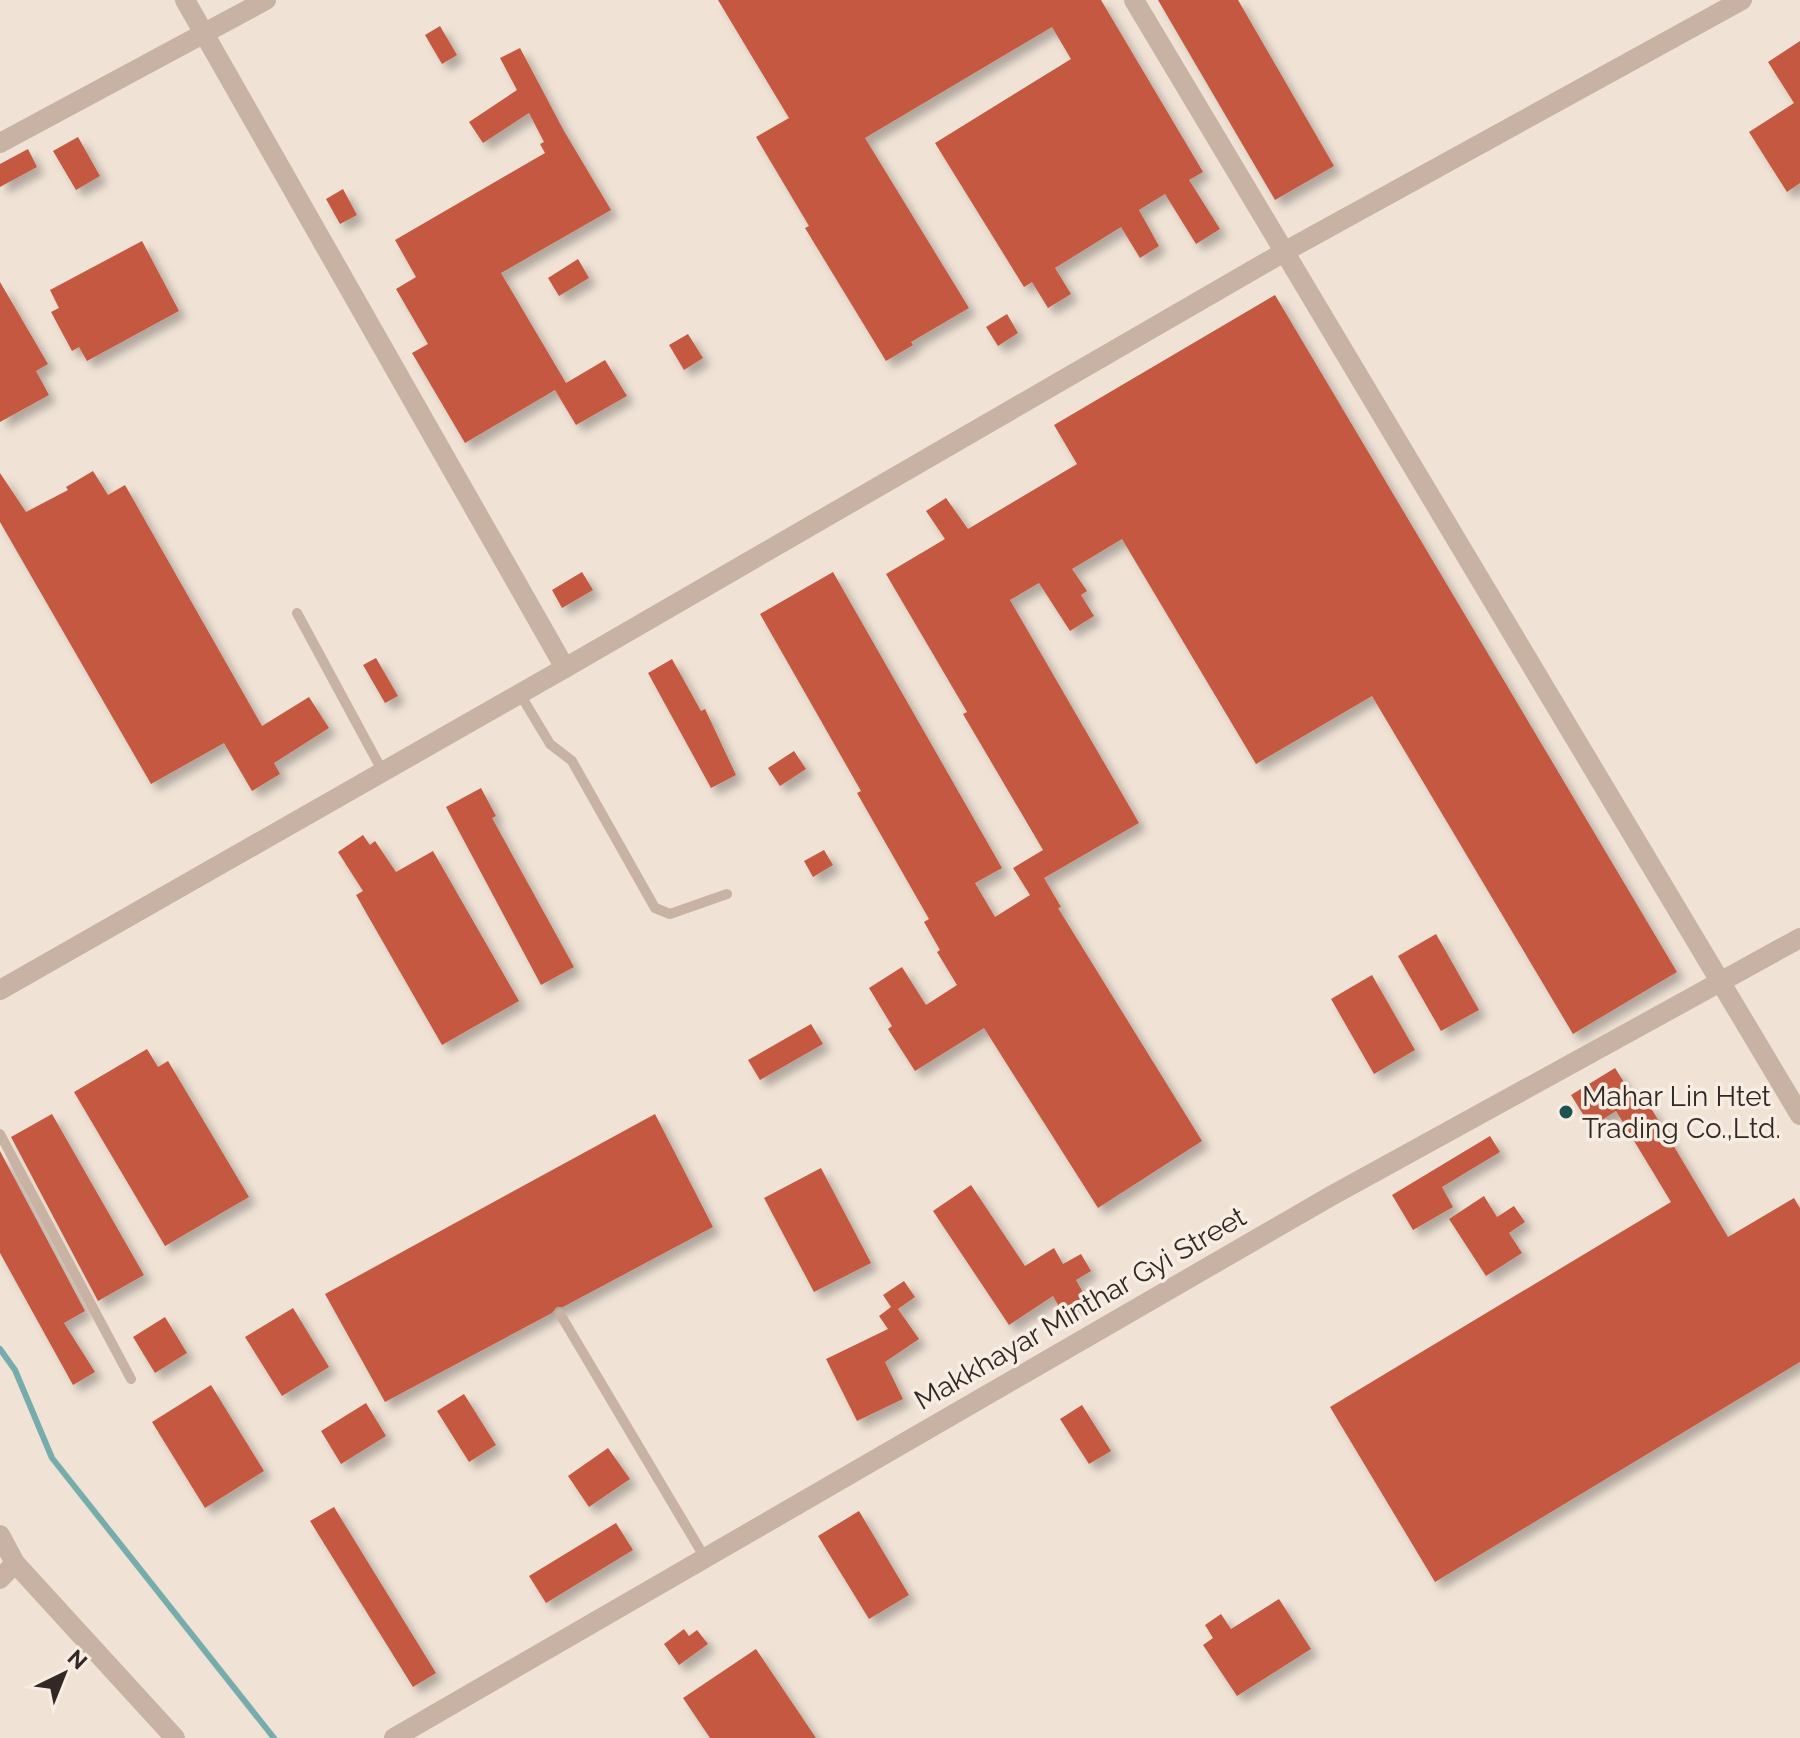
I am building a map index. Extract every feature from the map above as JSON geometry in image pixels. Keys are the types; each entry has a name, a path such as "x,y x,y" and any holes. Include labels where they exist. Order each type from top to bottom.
{"street":[{"path":"185,0 565,668"},
{"path":"0,143 266,0"},
{"path":"1134,0 1800,1115"},
{"path":"0,990 520,694 1284,252 1742,0"},
{"name":"Makkhayar Minthar Gyi Street","path":"394,1738 1331,1196 1800,938"},
{"path":"0,1535 15,1563 175,1738"},
{"path":"0,1579 15,1563"}],"lane":[{"path":"297,613 383,772"},
{"path":"520,694 550,744 572,761 655,908 670,914 727,894"},
{"path":"0,1134 131,1379"},
{"path":"560,1314 705,1558"}],"building":[{"path":"718,0 1101,0 1203,172 1189,180 1220,229 1196,244 1165,194 1139,210 1159,246 1140,258 1121,227 1055,268 1071,294 1048,308 1032,282 1024,287 935,143 1071,59 1052,27 865,138 969,308 911,342 913,345 886,361 805,228 809,226 756,137 789,118"},
{"path":"1158,0 1238,0 1334,166 1275,200"},
{"path":"440,26 457,55 442,64 425,35"},
{"path":"1800,41 1800,183 1787,192 1749,132 1794,103 1768,62"},
{"path":"520,48 611,210 501,273 566,383 605,360 627,396 576,425 555,390 465,443 412,353 428,344 396,289 416,277 395,240 545,153 540,144 544,142 529,113 483,143 469,122 517,90 500,58"},
{"path":"78,137 100,176 76,190 53,151"},
{"path":"28,149 37,167 0,187 0,164"},
{"path":"343,189 357,215 340,224 326,199"},
{"path":"142,241 179,311 87,361 79,347 72,351 51,312 59,308 50,290"},
{"path":"578,259 589,278 559,296 548,278"},
{"path":"0,282 48,364 36,371 49,395 0,422"},
{"path":"1275,295 1677,972 1573,1034 1372,696 1256,764 1122,539 1072,569 1087,591 1081,595 1094,616 1070,631 1039,583 1010,600 1139,823 1044,878 1061,907 1058,908 1202,1141 1098,1208 984,1028 915,1071 888,1029 892,1026 869,988 902,967 926,1005 957,985 937,952 940,950 924,922 929,919 857,793 861,791 760,614 833,572 1002,868 975,883 995,917 1030,895 1013,868 1043,850 886,574 945,539 926,511 946,498 968,529 1077,464 1054,425"},
{"path":"1007,314 1018,333 998,346 986,327"},
{"path":"688,334 703,358 684,370 669,345"},
{"path":"93,471 108,495 125,485 262,726 309,697 329,728 274,763 280,774 252,791 224,743 151,784 0,522 0,473 26,512 68,490 66,487"},
{"path":"582,572 593,590 562,608 552,590"},
{"path":"376,658 398,696 385,703 363,665"},
{"path":"672,659 701,711 705,709 736,775 711,788 648,673"},
{"path":"794,751 806,769 780,786 768,768"},
{"path":"481,788 496,816 492,818 574,967 541,985 446,807"},
{"path":"363,835 370,845 375,841 396,872 433,851 519,1001 442,1045 356,895 363,891 338,852"},
{"path":"824,850 833,865 813,877 804,861"},
{"path":"1436,934 1479,1010 1441,1031 1398,956"},
{"path":"1372,975 1415,1050 1374,1074 1331,999"},
{"path":"811,1024 823,1044 760,1080 748,1060"},
{"path":"147,1049 158,1067 168,1061 249,1197 165,1246 74,1092"},
{"path":"1615,1068 1640,1107 1648,1103 1728,1237 1794,1198 1800,1208 1800,1362 1435,1582 1330,1407 1671,1202 1616,1111 1591,1127 1571,1095"},
{"path":"52,1114 144,1275 98,1301 11,1137"},
{"path":"655,1114 713,1227 563,1307 557,1307 552,1313 385,1402 325,1294"},
{"path":"1490,1136 1500,1152 1442,1187 1453,1207 1413,1230 1392,1195"},
{"path":"0,1151 85,1311 64,1323 95,1372 73,1385 0,1253"},
{"path":"821,1168 871,1263 814,1292 764,1198"},
{"path":"971,1185 1025,1266 1054,1248 1063,1264 1081,1254 1091,1271 1076,1280 1086,1298 1062,1312 1053,1296 1009,1325 933,1211"},
{"path":"1484,1196 1497,1217 1514,1206 1525,1222 1509,1233 1522,1253 1486,1276 1449,1219"},
{"path":"904,1281 915,1297 898,1309 919,1339 885,1362 903,1399 857,1421 826,1359 888,1329 879,1316 891,1307 883,1295"},
{"path":"293,1308 329,1367 282,1396 245,1337"},
{"path":"165,1317 187,1353 155,1373 133,1337"},
{"path":"211,1385 264,1471 205,1508 152,1422"},
{"path":"464,1394 496,1445 469,1462 437,1411"},
{"path":"366,1403 386,1436 341,1464 321,1431"},
{"path":"1082,1405 1111,1451 1089,1464 1060,1419"},
{"path":"608,1448 630,1479 589,1507 568,1476"},
{"path":"334,1507 436,1673 413,1687 310,1521"},
{"path":"859,1511 909,1595 869,1619 818,1536"},
{"path":"616,1523 633,1550 546,1603 529,1576"},
{"path":"1279,1599 1311,1649 1237,1696 1203,1645 1213,1638 1205,1625 1221,1614 1231,1629"},
{"path":"684,1629 689,1636 697,1630 708,1644 679,1665 664,1644"},
{"path":"756,1649 816,1738 710,1738 683,1698"}],"waterway":[{"path":"0,1349 15,1370 52,1458 274,1738"}],"place":[{"name":"Mahar Lin Htet Trading Co.,Ltd.","path":"1566,1112"}]}
